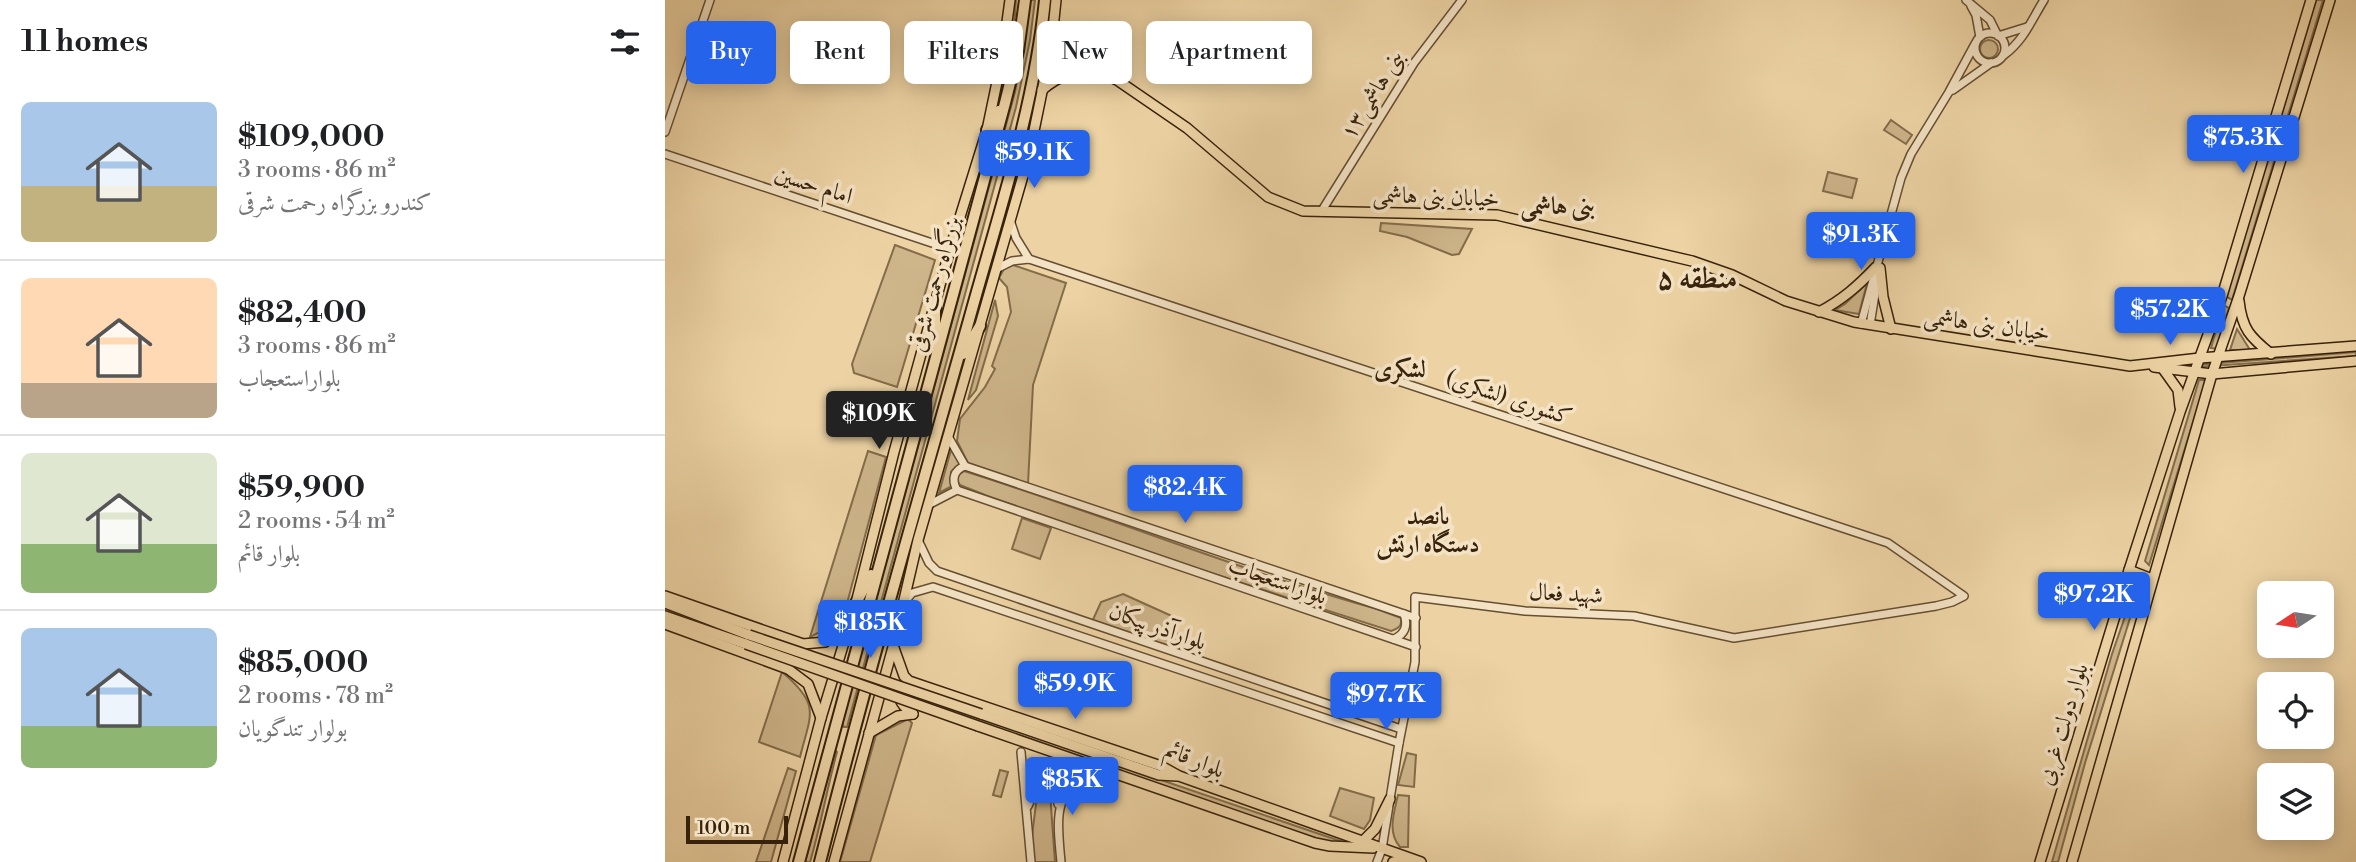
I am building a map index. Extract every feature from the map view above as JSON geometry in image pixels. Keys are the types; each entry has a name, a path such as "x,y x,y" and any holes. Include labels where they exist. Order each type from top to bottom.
{"highway":[{"name":"بزرگراه رحمت شرقی","path":"799,862 1005,103 1018,51 1025,0"},
{"name":"بزرگراه رحمت شرقی","path":"820,862 850,742 1023,122 1038,54 1045,0"},
{"path":"987,130 1005,103"},
{"path":"935,307 936,357"},
{"path":"956,365 980,326"},
{"path":"856,603 880,558"},
{"path":"832,736 850,742"}],"main road":[{"path":"783,862 821,718 856,603 950,249 987,130 1000,71 1010,0"},
{"path":"1054,21 1056,0"},
{"name":"بلوار دولت غربی","path":"2041,862 2129,570 2180,412 2222,296 2311,0"},
{"name":"بلوار دولت غربی","path":"2072,862 2212,374 2239,296 2330,0"},
{"path":"834,862 893,647 918,540 1029,155 1043,84"},
{"path":"1042,90 1049,84"},
{"name":"خیابان بنی هاشمی","path":"1123,84 1187,128 1268,197 1303,211 1497,215 1692,261 1743,280 1786,301 1866,325 2130,366 2356,346"},
{"path":"1819,312 1838,303 1878,268"},
{"path":"1878,268 1891,329"},
{"path":"2222,296 2224,302 2230,306 2236,304 2239,296"},
{"path":"2239,296 2241,317 2247,332 2271,354"},
{"name":"خیابان بنی هاشمی","path":"2145,366 2212,374 2356,361"},
{"path":"2163,369 2178,390 2180,412"},
{"path":"2129,570 2152,579"},
{"path":"665,596 795,642 825,642 849,625"},
{"path":"665,603 748,640"},
{"path":"665,616 981,714 1159,775 1179,776"},
{"path":"665,624 788,668 806,670 810,661 808,653 795,642"},
{"name":"بلوار قائم","path":"748,640 978,726 1315,843 1382,849"},
{"path":"893,647 904,676 918,684"},
{"path":"788,668 808,684 821,718"},
{"path":"869,733 898,716 913,714 901,705 900,692 904,687 918,684"},
{"name":"بلوار قائم","path":"918,684 1161,766 1179,776 1416,860"},
{"path":"1363,841 1375,829 1390,799"},
{"path":"1393,862 1416,860"}],"street":[{"path":"665,132 710,0"},
{"name":"بنی هاشمی۱۳","path":"1321,212 1414,63 1462,0"},
{"path":"1949,92 2002,56 2025,35 2044,0"},
{"path":"1967,1 1990,20 2004,47 2002,56"},
{"path":"1967,1 1976,15 1978,58 1991,63"},
{"path":"1866,325 1887,227 1911,154 1977,41 1989,33 1998,36 2027,27"},
{"name":"امام حسین","path":"665,154 950,249"},
{"path":"996,269 1012,261 1029,259 1016,238 1010,220"},
{"name":"کشوری (لشکری)","path":"1029,259 1888,543 1964,596"},
{"path":"930,504 957,490 954,476 965,466 949,438"},
{"name":"بلواراستعجاب","path":"965,466 1416,618"},
{"name":"بلواراستعجاب","path":"957,490 1416,648"},
{"path":"903,604 912,593 933,587 932,578 937,571 929,564 918,540"},
{"name":"بلوارآذر پیکان","path":"937,571 1401,729"},
{"name":"بلوارآذر پیکان","path":"933,587 1399,743"},
{"name":"شهید فعال","path":"1416,618 1415,597 1525,611 1634,616 1734,638 1936,606 1964,596"},
{"path":"1019,615 1023,600"},
{"path":"1393,640 1405,630 1407,622 1404,614"},
{"path":"1377,862 1382,849 1416,648 1416,618"},
{"path":"1145,658 1148,643"},
{"path":"1210,680 1216,666"},
{"path":"1294,708 1297,694"},
{"path":"1356,729 1360,715"},
{"path":"1021,752 1031,862"},
{"path":"1061,862 1057,824 1059,808 1075,771"},
{"path":"1027,809 1034,795 1041,790 1051,790 1057,796 1059,808"}],"shaded area":[{"path":"1011,0 1016,0 1014,21 1008,21"},
{"path":"1030,0 1035,0 1023,74"},
{"path":"2316,0 2323,0 2232,300 2226,296"},
{"path":"1985,40 1993,40 1998,49 1996,56 1985,58 1980,53 1980,45"},
{"path":"998,84 1002,84 1000,91 995,103"},
{"path":"1017,84 1021,84 847,727 844,727 842,723"},
{"path":"1891,120 1912,135 1906,144 1884,130"},
{"path":"1828,172 1857,179 1852,198 1823,191"},
{"path":"1381,223 1472,229 1459,254 1452,255 1407,237 1380,231"},
{"path":"895,245 935,260 897,387 854,373 852,364"},
{"path":"1013,265 1066,283 1033,385 1028,484 968,463 957,441 960,419 985,387 995,369 992,366 1011,312 1007,287 999,278 1004,269"},
{"path":"1867,283 1859,314 1835,310 1845,304"},
{"path":"995,300 998,316 976,390 968,400"},
{"path":"2223,305 2229,308 2217,349 2211,348"},
{"path":"2237,329 2250,350 2230,350"},
{"path":"2356,352 2356,356 2182,368 2182,366"},
{"path":"2199,380 2206,380 2149,565 2145,561"},
{"path":"951,450 960,463 951,472 952,486 939,493"},
{"path":"868,451 886,457 845,611 830,627 810,637"},
{"path":"964,471 1273,577 1377,609 1401,618 1400,625 1391,631 990,497 960,485 958,475"},
{"path":"1022,518 1051,528 1040,559 1012,549"},
{"path":"2136,585 2140,586 2085,763 2058,862 2052,862 2112,654"},
{"path":"1123,594 1174,617 1181,654 1091,624 1101,602"},
{"path":"782,672 803,693 810,710 800,757 759,742"},
{"path":"906,691 1343,842 1330,844 936,709 904,702"},
{"path":"908,719 912,723 870,862 840,862 876,735"},
{"path":"835,750 837,752 814,848 810,862 805,862"},
{"path":"1407,753 1416,755 1414,787 1398,785"},
{"path":"1031,765 1065,773 1059,784 1046,776 1033,781"},
{"path":"788,768 796,771 771,862 756,862"},
{"path":"1000,770 1008,772 1001,797 993,795"},
{"path":"1340,788 1374,798 1370,820 1364,829 1330,816"},
{"path":"1050,793 1055,862 1034,862 1032,836 1037,796"},
{"path":"1398,795 1409,796 1408,847 1400,847 1394,835 1393,822"}],"district":[{"name":"بنی هاشمی","path":"1558,206"},
{"name":"منطقه ۵","path":"1697,278"},
{"name":"لشکری","path":"1400,369"},
{"name":"پانصد دستگاه ارتش","path":"1428,530"}]}
